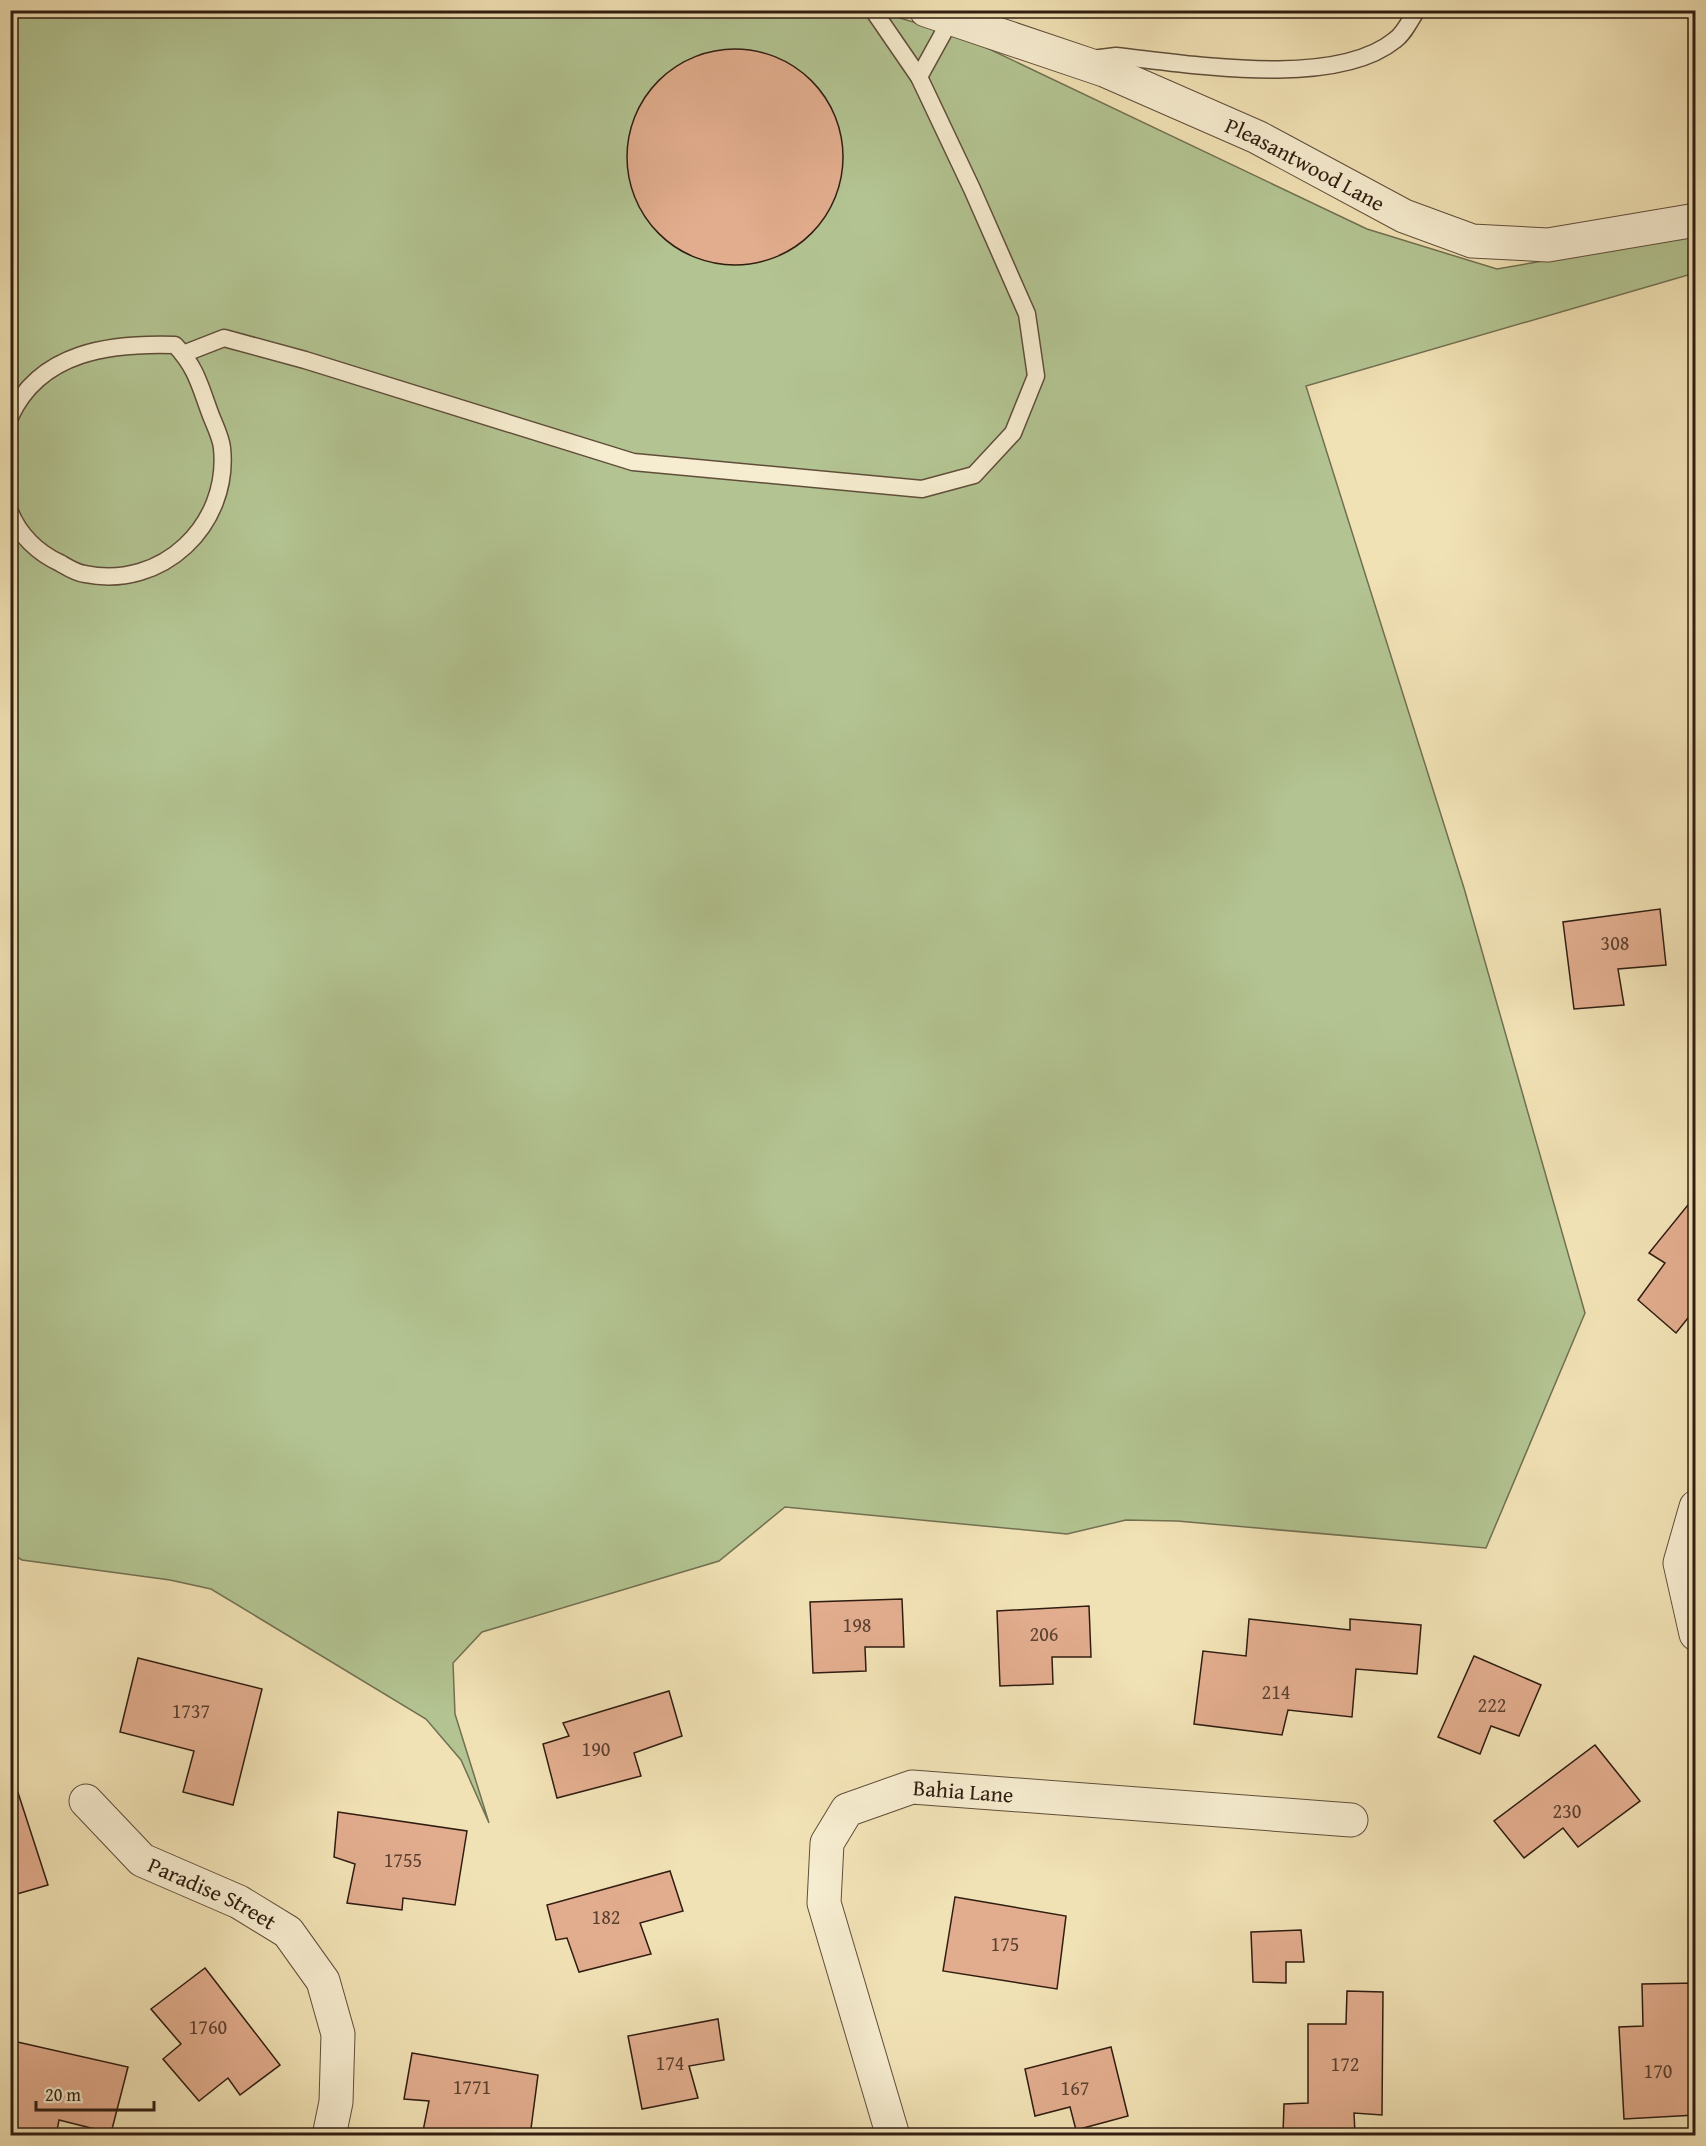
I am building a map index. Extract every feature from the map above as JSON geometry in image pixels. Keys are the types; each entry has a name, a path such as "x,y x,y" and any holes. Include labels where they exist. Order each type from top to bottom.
{"street":[{"name":"Pleasantwood Lane","path":"938,15 1104,70 1257,137 1404,216 1472,241 1548,246 1695,220"},
{"path":"1695,1507 1680,1563 1695,1634"},
{"name":"Bahia Lane","path":"893,2136 824,1904 827,1843 847,1810 912,1787 1351,1820"},
{"name":"Paradise Street","path":"86,1802 142,1860 239,1902 288,1932 323,1980 338,2034 336,2102 329,2136"}],"lane":[{"path":"183,354 224,338 305,360 633,462 922,489 974,475 1013,433 1036,376 1028,314 919,77 873,10"},
{"path":"1076,61 1116,56 1280,71 1346,62 1357,60 1396,40 1417,10"},
{"path":"919,77 938,15"},
{"path":"10,417 19,398 51,367 70,358 138,344 175,345 192,363 222,447 220,490 201,531 170,561 128,576 84,574 44,556 18,529 10,512"}],"green space":[{"path":"11,11 877,11 966,38 1367,229 1497,269 1695,235 1695,273 1306,386 1464,888 1585,1313 1486,1548 1177,1521 1126,1520 1067,1534 785,1507 719,1561 482,1632 453,1663 455,1714 489,1823 461,1760 426,1719 211,1589 170,1580 22,1560 11,1553 10,1328 17,1326 10,1308"}],"building":[{"path":"724,49 746,49 776,57 795,67 812,80 825,97 835,116 843,146 843,168 835,198 825,217 812,234 795,247 766,261 746,265 724,265 704,261 684,252 666,241 651,226 631,188 627,168 627,146 631,126 640,106 651,88 666,73 704,53"},
{"path":"1660,909 1666,965 1618,969 1624,1005 1574,1009 1563,922"},
{"path":"1696,1195 1696,1308 1676,1333 1638,1300 1665,1263 1649,1253"},
{"path":"902,1599 904,1647 865,1647 866,1671 813,1673 810,1602"},
{"path":"1089,1606 1091,1657 1052,1657 1053,1684 1000,1686 997,1611"},
{"path":"1249,1619 1350,1630 1350,1619 1421,1625 1417,1674 1356,1669 1352,1717 1288,1710 1282,1735 1194,1724 1203,1651 1246,1656"},
{"path":"1474,1656 1541,1685 1519,1736 1491,1726 1480,1754 1438,1737"},
{"path":"138,1658 262,1689 233,1805 183,1792 194,1751 120,1732"},
{"path":"669,1691 682,1736 634,1753 641,1776 557,1798 543,1744 569,1736 563,1723"},
{"path":"1595,1745 1640,1801 1578,1847 1563,1828 1524,1858 1494,1821"},
{"path":"10,1768 48,1885 10,1896"},
{"path":"338,1812 467,1831 455,1905 403,1898 402,1910 347,1903 355,1864 334,1857"},
{"path":"670,1871 683,1911 640,1923 651,1954 579,1972 567,1938 556,1940 547,1905"},
{"path":"955,1897 1066,1916 1057,1989 943,1971"},
{"path":"1301,1930 1304,1962 1286,1962 1286,1983 1253,1982 1251,1932"},
{"path":"205,1968 280,2065 240,2095 228,2078 199,2101 163,2059 181,2044 151,2009"},
{"path":"1696,1983 1696,2115 1624,2119 1619,2027 1643,2026 1642,1984"},
{"path":"1347,1991 1383,1992 1382,2115 1354,2113 1355,2134 1283,2134 1284,2104 1308,2103 1308,2024 1346,2024"},
{"path":"718,2019 724,2060 689,2066 698,2098 642,2109 628,2036"},
{"path":"13,2041 128,2067 111,2133 59,2120 56,2136 10,2136 10,2053"},
{"path":"1111,2047 1128,2116 1076,2130 1070,2107 1035,2116 1025,2069"},
{"path":"412,2053 538,2075 530,2136 422,2136 429,2101 404,2099"}]}
